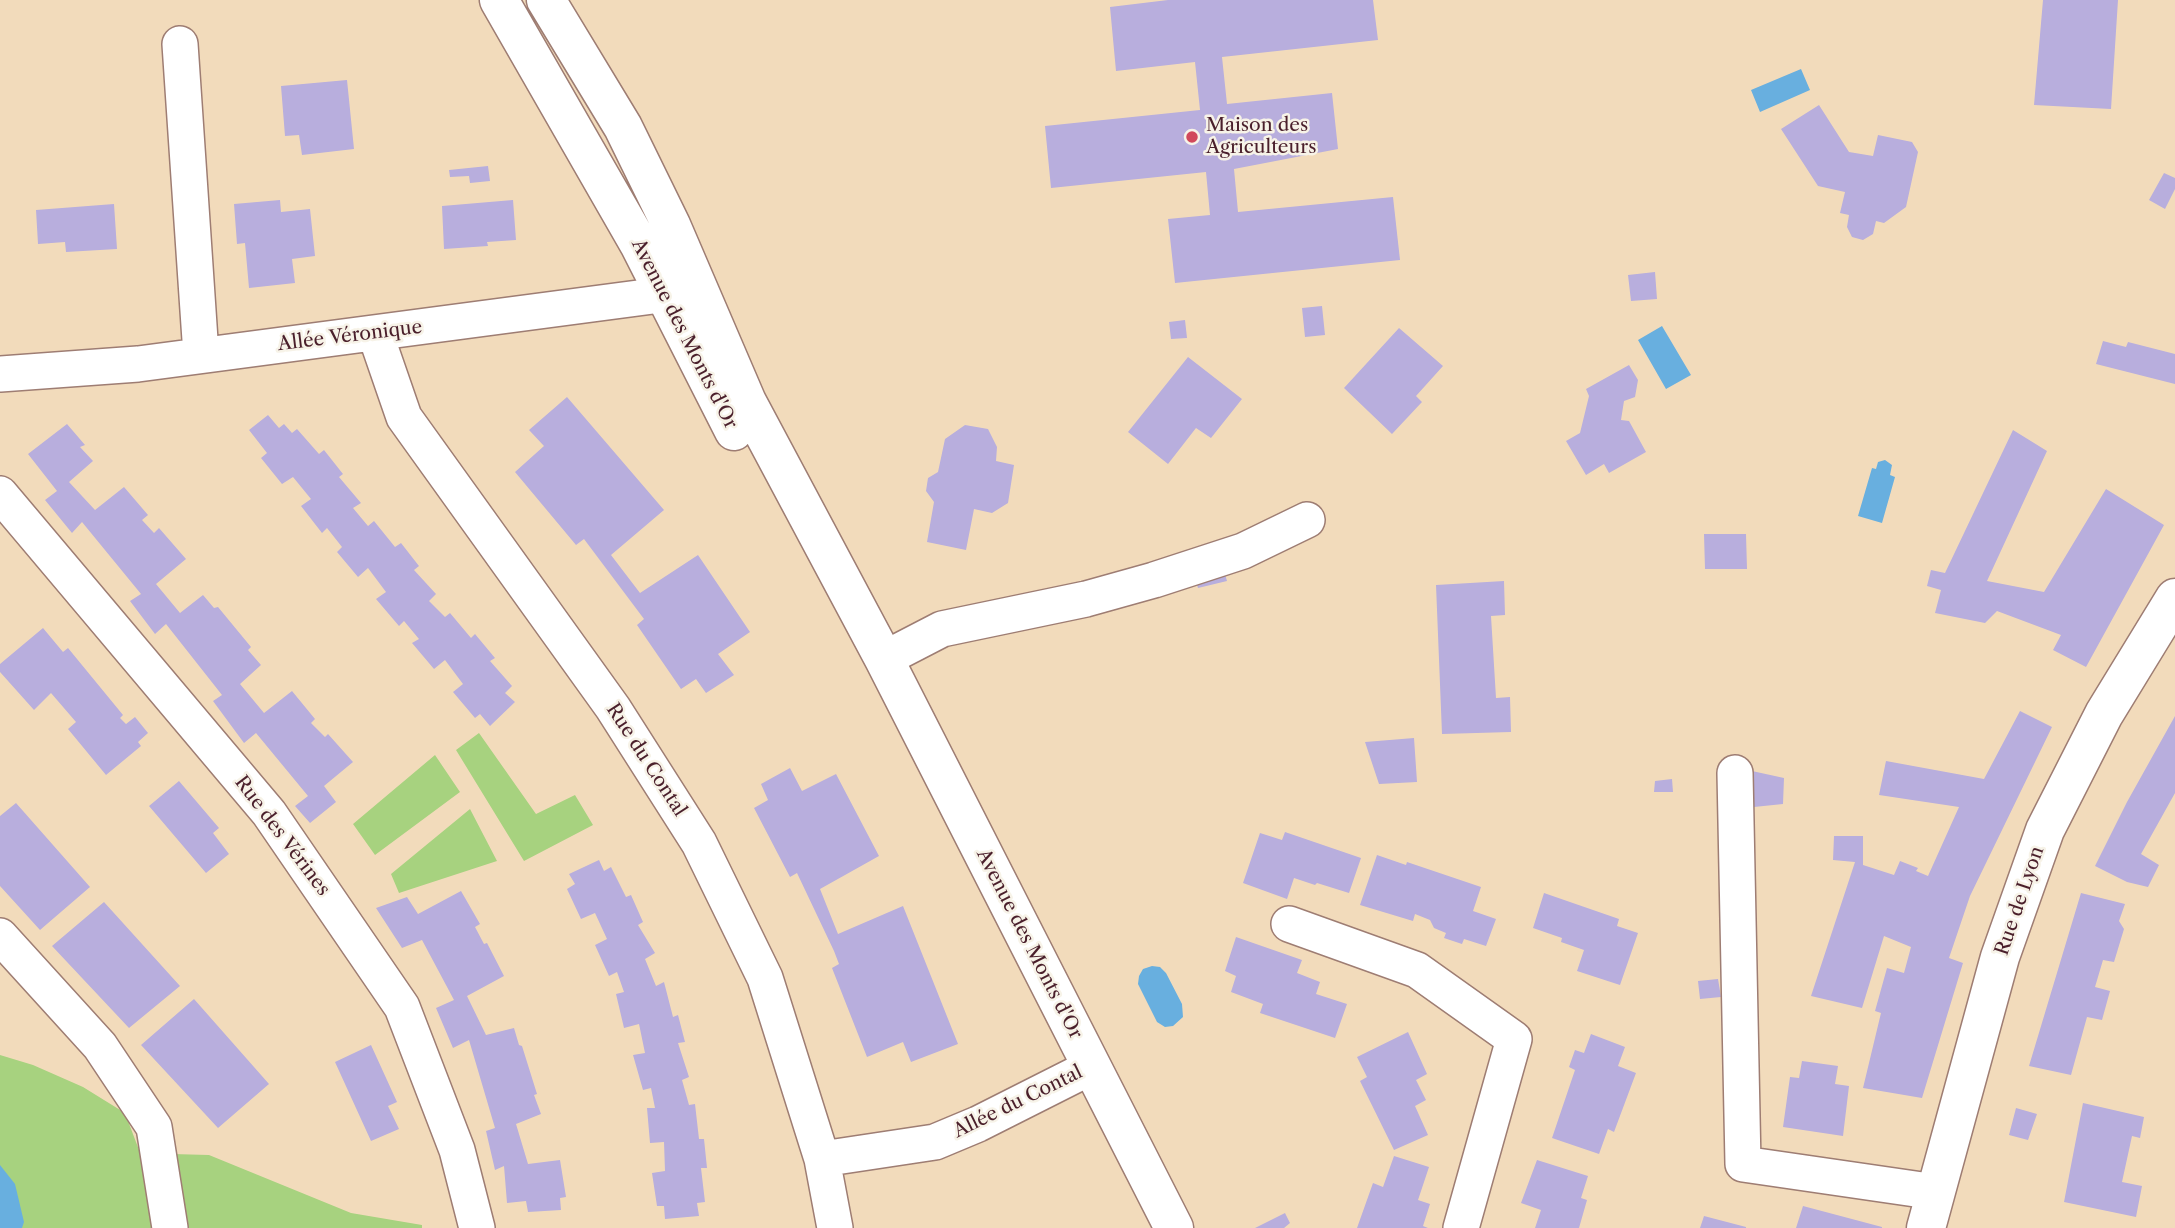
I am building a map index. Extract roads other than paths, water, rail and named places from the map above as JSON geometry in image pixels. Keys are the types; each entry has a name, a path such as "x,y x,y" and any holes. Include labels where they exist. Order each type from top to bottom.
{"main road":[{"name":"Avenue des Monts d'Or","path":"499,0 639,244 681,292"},
{"name":"Avenue des Monts d'Or","path":"546,0 623,127 671,225 681,292 737,436 884,659 1174,1228"},
{"name":"Rue de Lyon","path":"1926,1228 2000,957 2045,830 2104,714 2175,598"}],"street":[{"path":"180,44 201,355"},
{"name":"Allée Véronique","path":"0,374 138,364 681,292"},
{"name":"Rue du Contal","path":"375,332 404,417 613,708 699,843 765,978 822,1159 835,1228"},
{"name":"Rue des Vérines","path":"0,495 269,813 402,1007 457,1150 477,1228"},
{"path":"884,659 942,629 1086,599 1154,580 1243,551 1307,520"},
{"path":"1735,773 1743,1164 1936,1192"},
{"path":"1289,924 1417,970 1514,1039 1461,1228"},
{"path":"0,936 100,1046 154,1128 170,1228"},
{"name":"Allée du Contal","path":"822,1159 935,1142 978,1124 1091,1067"}],"water":[{"path":"1801,69 1810,90 1760,112 1751,90"},
{"path":"1662,326 1691,375 1666,389 1638,340"},
{"path":"1885,460 1892,465 1890,475 1895,477 1882,523 1858,516 1872,468 1876,469 1878,462"},
{"path":"1160,967 1166,973 1182,1004 1183,1017 1173,1026 1165,1027 1157,1022 1138,984 1143,969"},
{"path":"0,1165 15,1184 24,1222 22,1228 0,1228"}],"place":[{"name":"Maison des Agriculteurs","path":"1192,137"}]}
